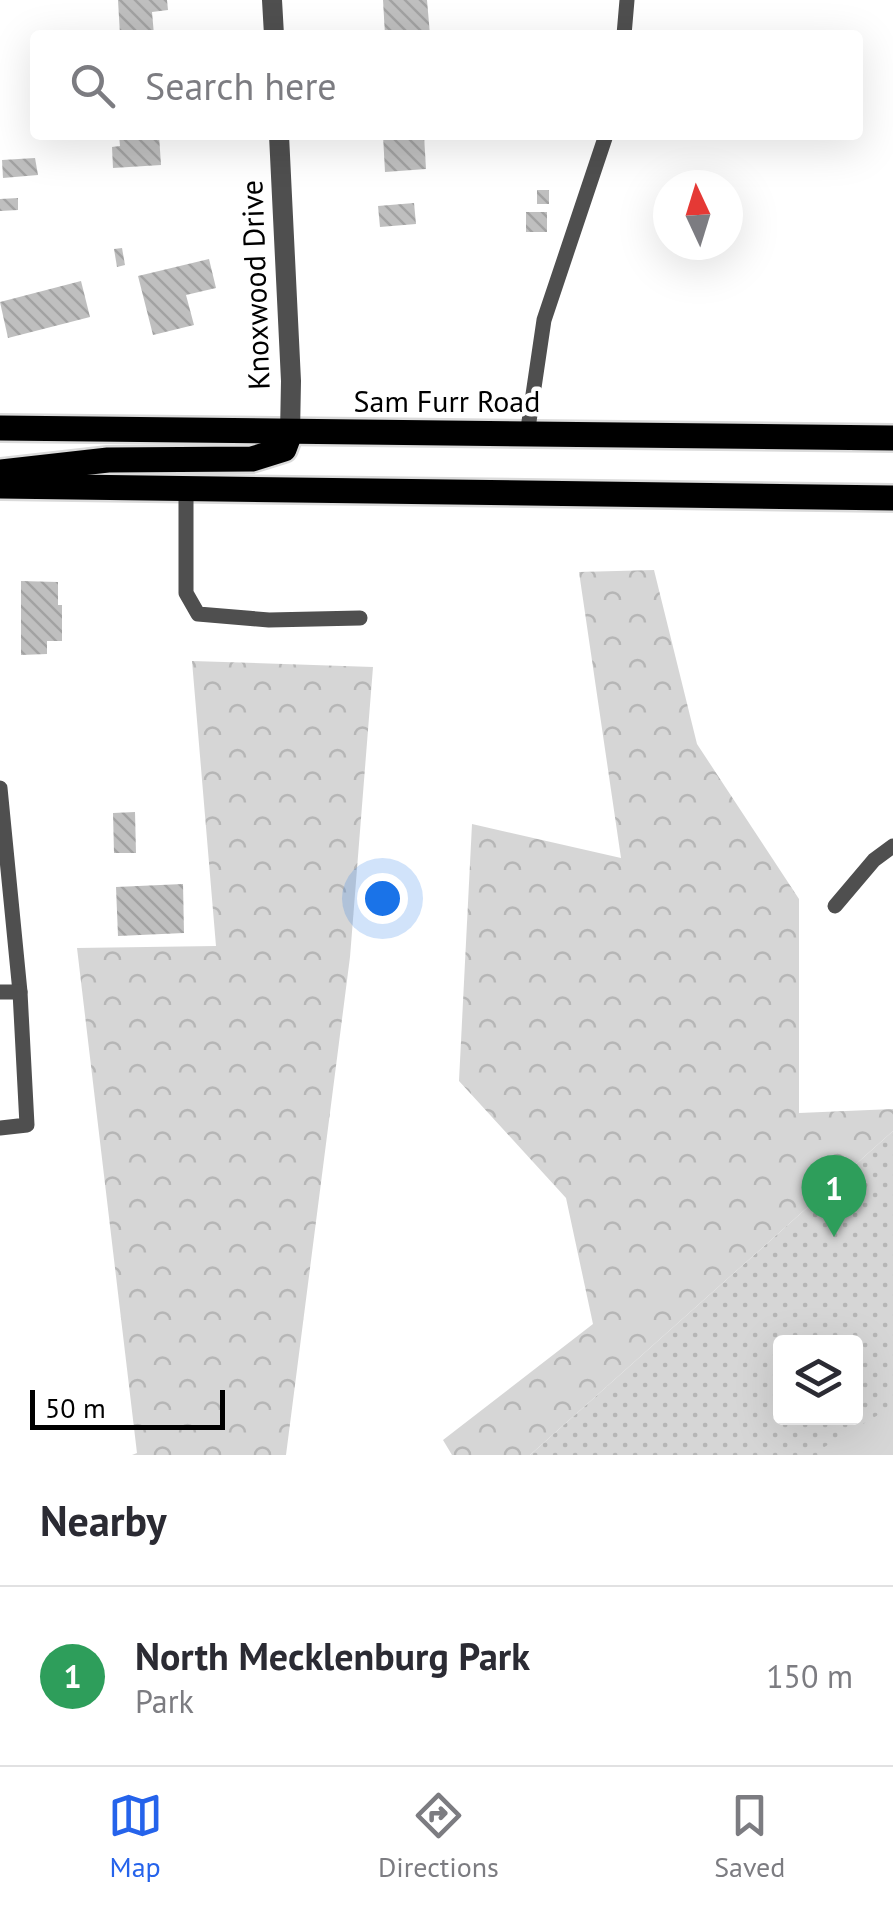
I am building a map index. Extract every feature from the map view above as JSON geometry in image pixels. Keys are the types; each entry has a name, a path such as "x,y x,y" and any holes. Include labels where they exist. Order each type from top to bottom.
{"main road":[{"name":"Sam Furr Road","path":"0,428 893,438"},
{"path":"0,472 108,460 252,459 284,449 290,433"},
{"path":"0,486 893,498"}],"street":[{"path":"272,0 274,30"},
{"name":"Knoxwood Drive","path":"279,140 290,433"}],"lane":[{"path":"624,30 626,0"},
{"path":"527,435 544,320 604,140"},
{"path":"186,488 186,593 198,614 269,620 360,618"},
{"path":"0,788 20,992 27,1125 0,1128"},
{"path":"835,906 874,860 893,846"},
{"path":"0,992 20,992"}],"green space":[{"path":"654,570 697,744 799,899 799,1113 893,1109 893,1131 530,1455 452,1455 443,1440 593,1324 566,1198 459,1081 472,824 621,858 579,572"},
{"path":"192,661 373,667 350,957 286,1455 132,1455 137,1453 77,948 216,946"},
{"path":"893,1131 893,1455 530,1455"},
{"path":"893,1406 893,1455 824,1455 821,1449"}],"building":[{"path":"118,0 167,0 168,10 152,12 154,30 120,30"},
{"path":"383,0 427,0 430,30 385,30"},
{"path":"119,140 159,140 161,165 113,168 112,147 120,146"},
{"path":"383,140 424,140 426,169 385,172"},
{"path":"35,158 38,175 3,178 2,160"},
{"path":"537,190 549,190 549,204 537,204"},
{"path":"18,198 18,210 0,211 0,199"},
{"path":"414,203 416,224 380,227 378,206"},
{"path":"526,212 547,212 547,232 526,232"},
{"path":"122,248 125,265 117,267 114,249"},
{"path":"209,259 216,288 186,295 194,325 153,335 138,276"},
{"path":"81,281 90,317 8,338 0,302"},
{"path":"21,581 58,582 62,641 47,641 47,654 21,655"},
{"path":"135,812 136,853 114,853 113,813"},
{"path":"183,884 184,933 118,936 116,887"}],"place":[{"name":"North Mecklenburg Park","path":"834,1237"}]}
